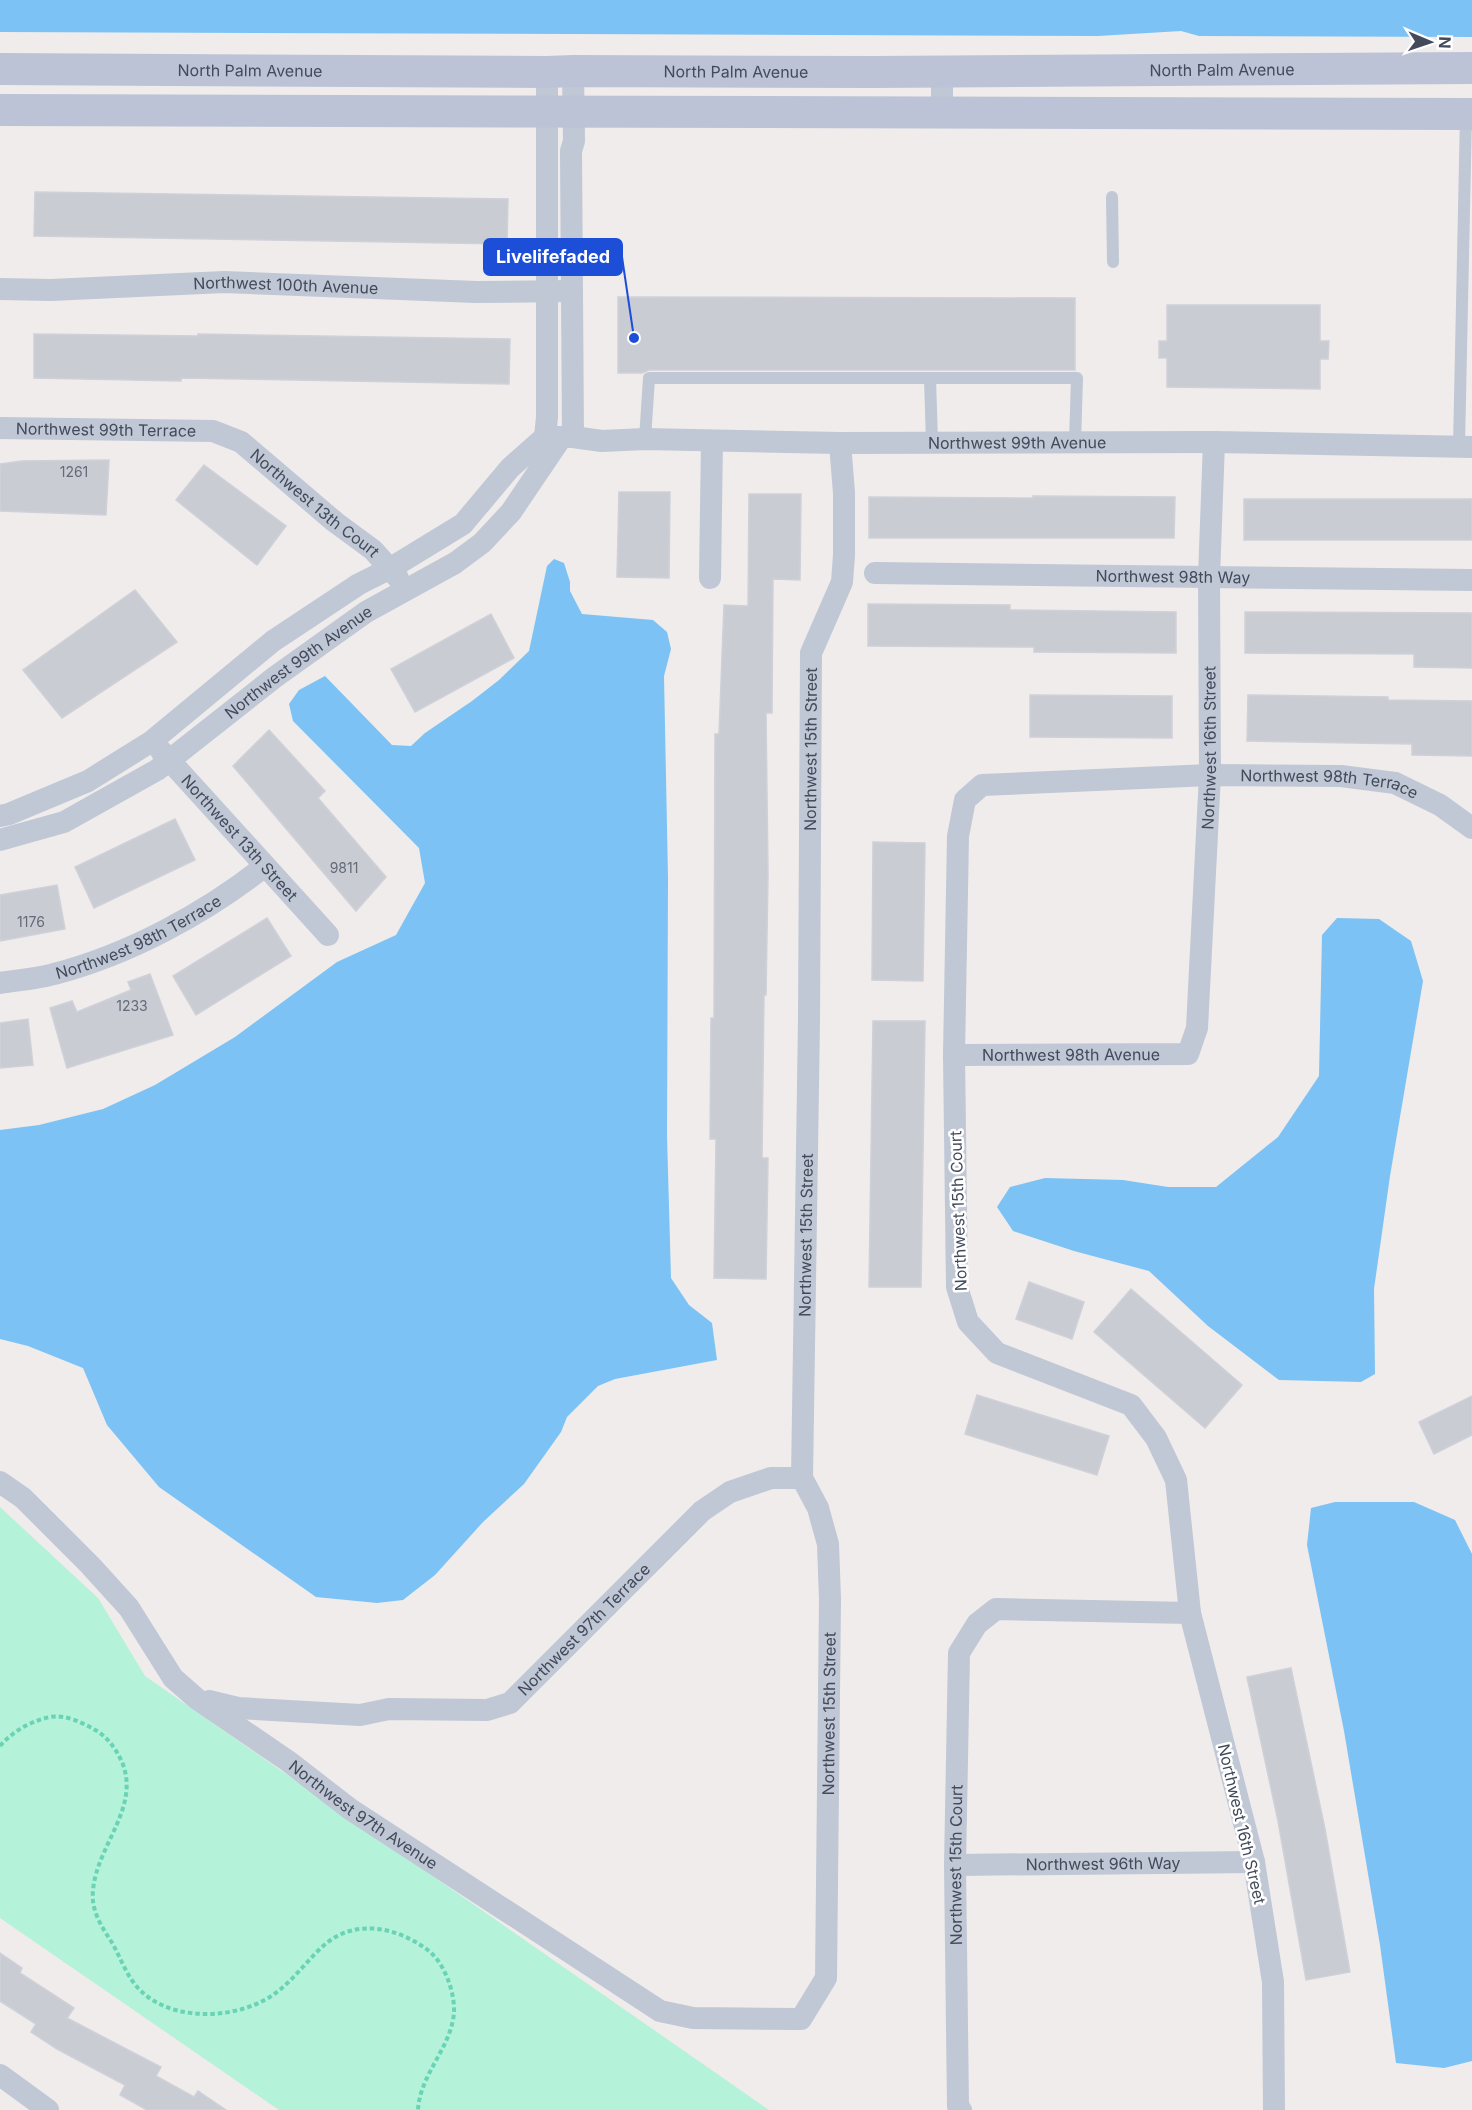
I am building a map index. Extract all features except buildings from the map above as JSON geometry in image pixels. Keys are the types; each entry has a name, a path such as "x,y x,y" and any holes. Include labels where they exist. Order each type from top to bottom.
{"main road":[{"name":"North Palm Avenue","path":"0,69 942,71 1472,68"},
{"path":"0,110 1469,114"}],"street":[{"path":"560,71 561,112 548,291 547,417 560,437"},
{"path":"942,71 942,112"},
{"path":"560,437 572,291 571,151 574,141 561,112"},
{"name":"Northwest 100th Avenue","path":"0,289 51,290 224,282 476,292 572,291"},
{"name":"Northwest 99th Terrace","path":"0,428 213,431"},
{"name":"Northwest 13th Court","path":"213,431 241,442 335,522 373,550 391,568 406,589"},
{"name":"Northwest 99th Avenue","path":"0,840 64,822 169,761 275,677 366,612 455,563 482,543 511,512 560,437"},
{"name":"Northwest 99th Avenue","path":"0,816 88,781 152,741 273,641 359,584 391,568 464,524 510,468 560,437 602,441 645,439 840,443 1214,442 1465,446"},
{"path":"710,578 712,441"},
{"name":"Northwest 16th Street","path":"1188,1053 1197,1028 1210,775 1209,577 1214,442"},
{"name":"Northwest 15th Street","path":"801,2019 826,1978 830,1599 828,1544 818,1508 802,1478 809,1008 811,653 842,582 844,503 840,443"},
{"name":"Northwest 98th Way","path":"875,573 1472,580"},
{"name":"Northwest 13th Street","path":"152,741 328,935"},
{"name":"Northwest 98th Terrace","path":"965,800 982,785 1210,775 1341,776 1395,783 1440,805 1472,828"},
{"name":"Northwest 15th Court","path":"961,2110 958,2106 955,1865 959,1653 977,1624 996,1610 1190,1613 1176,1480 1156,1438 1131,1405 997,1353 968,1322 957,1287 954,1054 958,836 965,800"},
{"name":"Northwest 98th Terrace","path":"0,983 53,975 146,939 213,904 265,866"},
{"name":"Northwest 98th Avenue","path":"954,1054 1188,1053"},
{"name":"Northwest 97th Terrace","path":"197,1699 238,1708 360,1714 389,1709 486,1710 510,1703 702,1511 730,1492 771,1478 802,1478"},
{"name":"Northwest 97th Avenue","path":"0,1482 23,1498 129,1608 172,1678 197,1699 288,1761 350,1809 660,2011 693,2018 801,2019"},
{"name":"Northwest 16th Street","path":"1190,1613 1254,1862 1273,1982 1274,2110"},
{"name":"Northwest 96th Way","path":"955,1865 1254,1862"},
{"path":"0,2075 48,2110"}],"lane":[{"path":"1465,446 1461,315 1468,192 1469,114"},
{"path":"1112,197 1113,262"},
{"path":"1461,315 1472,306"},
{"path":"645,439 649,378 1077,378 1075,442"},
{"path":"930,378 932,443"}],"path":[{"path":"0,1746 19,1729 52,1716 69,1718 88,1726 105,1736 117,1752 126,1771 125,1803 98,1867 92,1892 94,1908 99,1922 138,1988 160,2004 196,2013 214,2014 250,2007 267,1999 291,1980 324,1945 346,1933 373,1928 395,1931 415,1940 433,1954 446,1975 454,2012 451,2027 424,2084 418,2110"}],"green space":[{"path":"0,1507 98,1598 145,1676 769,2110 279,2110 0,1918"}],"water":[{"path":"0,0 1472,0 1472,37 1199,36 1181,31 1098,36 0,32"},
{"path":"554,559 564,563 570,582 570,591 582,614 653,620 667,632 671,649 664,676 668,878 667,1136 671,1278 689,1305 712,1323 717,1360 615,1379 598,1386 567,1417 561,1432 524,1484 483,1522 435,1575 403,1600 377,1603 316,1597 159,1487 107,1425 83,1368 28,1346 0,1339 0,1130 39,1125 103,1109 155,1085 235,1037 337,962 396,935 425,883 419,848 293,721 289,704 299,690 325,676 392,745 411,746 425,733 499,680 529,651 547,566"},
{"path":"1337,918 1379,919 1411,941 1423,981 1390,1176 1374,1289 1375,1374 1361,1382 1279,1380 1208,1326 1149,1271 1074,1251 1013,1231 997,1207 1010,1187 1045,1178 1123,1180 1168,1187 1216,1187 1278,1137 1319,1076 1322,935"},
{"path":"1335,1502 1414,1502 1455,1520 1472,1554 1472,2061 1444,2068 1396,2063 1380,1945 1344,1731 1307,1545 1311,1508"}],"place":[{"name":"Livelifefaded","path":"634,338"}]}
